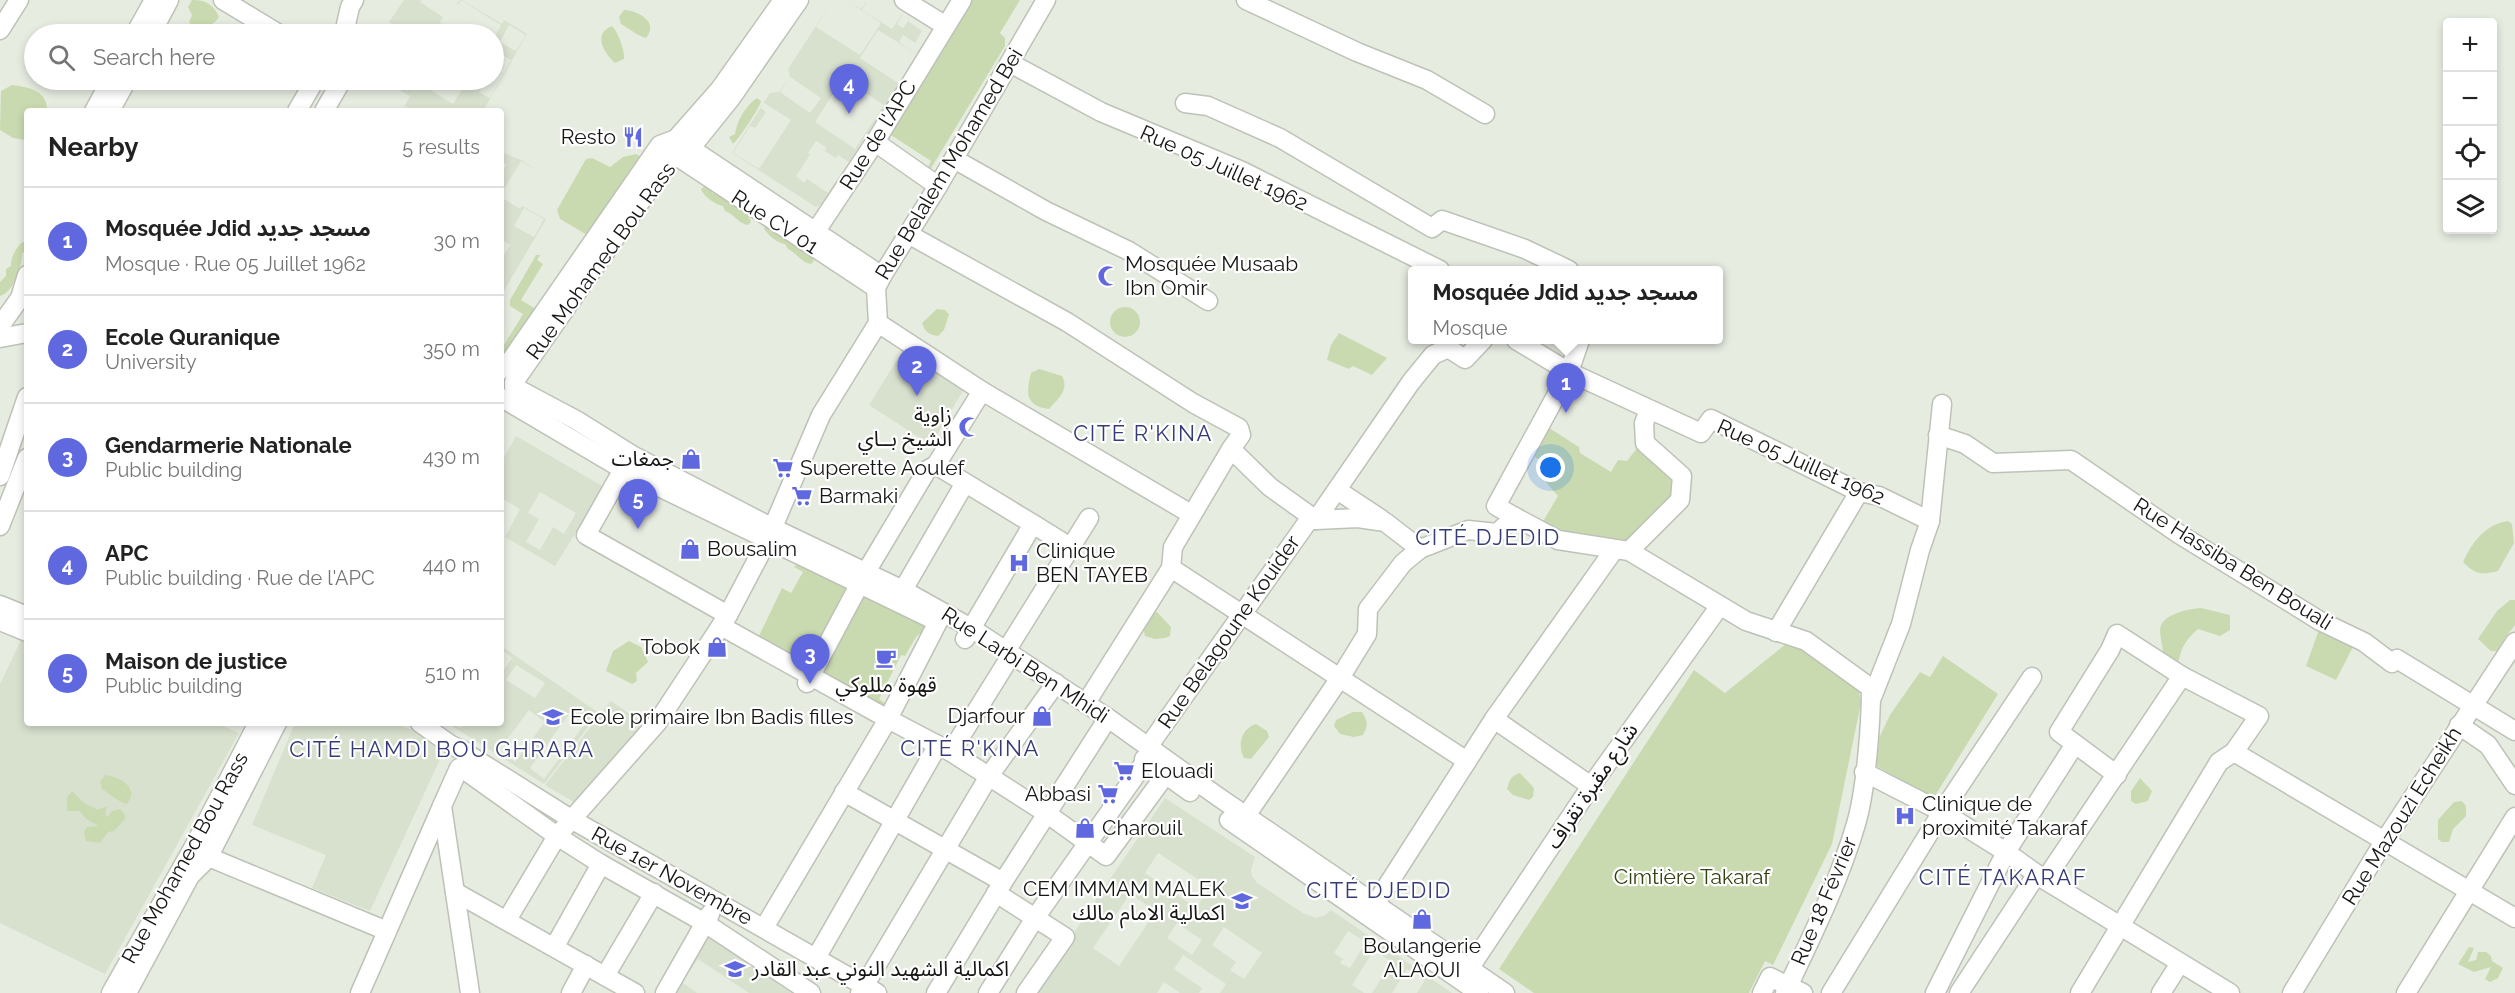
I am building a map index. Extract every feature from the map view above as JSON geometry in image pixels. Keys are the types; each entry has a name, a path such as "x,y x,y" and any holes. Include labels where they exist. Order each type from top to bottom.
{"street":[{"path":"0,30 19,0"},
{"path":"141,24 154,0"},
{"path":"156,24 169,0"},
{"path":"223,0 263,24"},
{"path":"348,24 348,14 354,0"},
{"name":"Rue Mohamed Bou Rass","path":"505,387 660,173 675,147 720,89 783,0"},
{"name":"Rue Mohamed Bou Rass","path":"675,147 731,98 799,0"},
{"path":"904,0 946,26"},
{"name":"Rue de l'APC","path":"812,238 875,142 962,0"},
{"name":"Rue Belalem Mohamed Bei","path":"878,323 879,282 954,159 1046,0"},
{"path":"1246,0 1357,52 1427,80 1485,114"},
{"name":"Rue 05 Juillet 1962","path":"1010,63 1101,112 1242,171 1432,266"},
{"path":"105,105 109,90"},
{"path":"105,105 118,90"},
{"path":"299,108 309,90"},
{"path":"326,108 336,90"},
{"path":"1185,103 1208,106 1280,138 1432,228 1442,219 1525,249 1561,266"},
{"path":"875,142 938,186"},
{"name":"Rue CV 01","path":"675,147 879,282"},
{"path":"954,159 1046,211 1129,251 1208,301"},
{"path":"908,234 1067,322 1193,404 1239,428 1240,435 1173,547 1172,568 1086,703"},
{"path":"0,326 24,302"},
{"path":"507,920 549,831 563,814 657,723 724,620 770,535 821,415 878,323 982,391 1191,514"},
{"path":"0,338 24,334"},
{"name":"Rue Belagoune Kouider","path":"988,993 1035,918 1241,613 1337,490 1411,382 1433,355 1448,348 1465,359 1478,344"},
{"name":"Rue 05 Juillet 1962","path":"1524,344 1569,372 1701,433 1711,419 1859,492 1879,496 1930,521"},
{"path":"1578,344 1569,372 1496,506 1558,540 1583,542 1621,551 1746,621 1806,641 1871,688 1871,700"},
{"name":"Rue Larbi Ben Mhidi","path":"505,387 628,462 770,535 940,617 1149,752 1170,770 1242,821 1466,975 1506,993"},
{"path":"809,679 927,470 936,465 982,391"},
{"path":"1871,700 1901,624 1930,521 1942,404"},
{"path":"1371,910 1494,719 1621,551 1680,500 1682,476 1645,443 1644,423 1649,410"},
{"path":"0,526 24,413"},
{"name":"Rue Hassiba Ben Bouali","path":"1938,435 1965,444 1993,463 2071,460 2179,534 2320,621 2364,642 2392,663 2397,659 2515,731"},
{"path":"1231,449 1270,487 1313,518 1358,518 1385,522"},
{"path":"628,462 586,535 724,620 809,679 944,749 1046,813 1106,856 1170,770"},
{"path":"936,465 1070,547"},
{"path":"903,590 965,483"},
{"path":"1337,490 1420,549"},
{"path":"1776,632 1859,492"},
{"path":"1242,821 1340,678 1367,634 1368,609 1403,562 1420,549 1468,530 1497,533 1515,517"},
{"path":"816,958 894,819 1005,658 1089,518"},
{"path":"968,634 1033,524"},
{"path":"1172,568 1467,761"},
{"name":"Rue Larbi Ben Mhidi","path":"864,579 903,590 940,617"},
{"path":"0,605 24,615"},
{"name":"شارع مقبرة تقراف","path":"1466,975 1591,786 1719,607"},
{"path":"764,928 888,719 940,617"},
{"path":"0,621 24,631"},
{"path":"2080,993 2219,762 2234,752 2259,716 2182,676 2117,634 2110,650 2059,732 2117,775"},
{"name":"Rue Mazouzi Echeikh","path":"2292,993 2385,840 2459,725 2510,662 2515,642"},
{"path":"1959,993 2117,775 2182,676"},
{"path":"1831,993 1942,812 2032,677"},
{"path":"867,990 945,850 989,777 1052,688"},
{"name":"Rue Larbi Ben Mhidi","path":"1052,688 1086,703 1105,723"},
{"name":"Rue 18 Février","path":"1792,991 1838,877 1857,822 1871,700"},
{"path":"1494,719 1591,786"},
{"path":"936,993 1046,813 1105,723"},
{"path":"2459,725 2488,745 2515,785"},
{"name":"Rue Mohamed Bou Rass","path":"127,993 267,726"},
{"name":"Rue 1er Novembre","path":"423,726 549,831 601,864 705,923 811,993"},
{"path":"1935,993 2006,852 2075,744"},
{"path":"2234,752 2515,918"},
{"path":"367,991 387,930 442,806 460,758"},
{"name":"Rue 1er Novembre","path":"460,758 764,928 867,990"},
{"path":"1864,772 1942,812 2006,852 2041,877 2180,963 2209,988 2230,993"},
{"path":"844,792 945,850 1000,888 1035,918 1065,937 1026,993"},
{"path":"442,806 470,993"},
{"path":"2406,993 2515,817"},
{"path":"200,854 387,930"},
{"name":"Rue Mohamed Bou Rass","path":"111,993 200,854"},
{"path":"555,946 601,864"},
{"path":"456,892 635,993"},
{"path":"605,976 654,893"},
{"path":"665,993 717,902"},
{"path":"2161,993 2180,963"},
{"path":"571,993 586,965"},
{"name":"Rue Larbi Ben Mhidi","path":"1466,975 1479,993"},
{"path":"1761,993 1770,977 1792,991"}],"shaded area":[{"path":"404,0 421,0 420,2 443,17 440,22 442,24 392,24 389,22"},
{"path":"462,0 502,24 499,24"},
{"path":"833,0 816,27 860,55 881,23 846,0 861,9 868,0 862,10 892,29 905,11 897,24 903,28 908,21 922,31 915,43 903,35 899,42 920,56 937,32 891,102 885,106 822,204 816,207 732,153 770,93 779,92 790,77 788,69","holes":["878,30 920,56 901,85 860,58","790,77 821,98 810,113 780,92","843,78 884,105 855,149 815,122","764,103 791,120 759,169 733,153 750,126 755,128 766,112 761,108","816,141 826,147 825,151 849,162 828,193 807,179 804,183 796,176 810,155 808,153"]},
{"path":"504,20 527,34 504,74 511,60 504,56 504,44 516,51 526,35 509,25 504,34 504,24 502,24"},
{"path":"399,90 433,90 453,104 462,90 480,90 479,92 490,98 495,90 485,108 409,108 406,106 404,108 410,96"},
{"path":"504,153 521,160 542,173 521,161 504,189 506,164 504,163"},
{"path":"542,173 522,206 546,219 504,291 504,255 510,245 504,241 504,199 520,209","holes":["524,208 544,219 534,237 514,226"]},
{"path":"905,347 965,387 931,445 869,405"},
{"path":"516,436 604,487 555,566 505,537 520,509 504,500 504,458","holes":["540,492 576,513 564,534 553,527 540,550 526,542 539,519 528,513"]},
{"path":"23,636 24,726 223,726 239,733 105,974 0,923 0,684"},
{"name":"Ecole primaire Ibn Badis filles","path":"504,648 599,713 544,784 452,726 461,728 463,726 504,726 504,670 512,658 504,651","holes":["516,665 545,683 535,698 506,680","529,710 545,722 515,762 499,750","569,714 584,725 544,779 530,768"]},
{"path":"611,701 644,724 577,804 545,785"},
{"path":"294,726 402,726 427,736 442,755 370,911 312,888 326,855 252,825"},
{"name":"CEM IMMAM MALEK اكمالية الامام مالك","path":"1165,798 1255,857 1251,870 1257,883 1303,913 1316,918 1324,916 1331,910 1452,993 1417,993 1425,980 1407,969 1392,993 1372,993 1392,962 1374,950 1352,985 1364,993 1220,993 1226,984 1183,955 1174,969 1202,988 1199,993 1180,993 1164,982 1157,993 1033,993","holes":["1158,853 1210,887 1196,908 1145,873","1130,894 1156,911 1119,966 1093,948","1177,923 1202,940 1192,955 1167,938","1224,927 1262,953 1244,979 1230,970 1236,962 1212,945","1348,931 1366,942 1350,968 1340,963 1343,959 1334,953"]},
{"name":"اكمالية الشهيد النوني عبد القادر","path":"706,935 791,993 749,993 698,959 682,982 697,993 676,993 678,980"}],"green space":[{"path":"192,0 201,1 214,9 219,17 211,24 190,24 192,15 188,7"},
{"path":"970,0 1020,0 1000,33 1005,38 1005,46 930,170 928,167 931,161 891,135 885,140"},
{"path":"624,10 646,18 650,27 646,38 621,24 619,17"},
{"path":"612,26 619,37 624,56 624,59 615,63 604,49 601,39 606,29"},
{"path":"12,85 24,87 24,90 36,91 44,99 47,108 24,108 24,140 13,138 0,130 1,91"},
{"path":"757,98 761,101 757,109 733,144 729,137 735,134 742,114"},
{"path":"636,154 642,157 589,236 560,219 557,210 586,159 592,158 610,167 623,157"},
{"path":"705,186 712,188 712,193 723,196 741,207 751,222 748,225 741,222 725,211 723,206 710,200 701,189"},
{"path":"768,224 810,251 814,261 811,264 804,261 785,244 773,238 764,228"},
{"path":"24,243 24,252 16,278 9,290 0,296 0,282 6,276 6,269 11,266 16,249"},
{"path":"536,255 540,255 537,260 543,264 521,300 534,308 536,313 504,361 504,345 523,314 510,306 510,300"},
{"path":"1125,307 1135,312 1140,322 1135,332 1125,337 1115,332 1110,322 1115,312"},
{"path":"937,309 945,310 949,314 944,330 938,336 924,329 922,323"},
{"path":"1339,333 1387,358 1372,375 1353,366 1349,369 1327,360 1331,345"},
{"path":"1039,369 1062,376 1064,381 1062,394 1049,409 1035,405 1029,397 1028,387 1031,373"},
{"path":"1546,426 1579,447 1580,453 1611,472 1618,460 1627,461 1638,447 1679,479 1676,495 1623,546 1578,539 1541,525 1558,496 1543,479 1552,467 1528,453"},
{"path":"2508,521 2512,524 2514,543 2498,571 2479,573 2463,562 2486,530"},
{"path":"799,563 849,588 810,666 758,638 782,588 791,593 803,572 794,567"},
{"path":"867,596 922,622 926,628 916,637 905,656 901,655 879,699 886,704 884,709 821,671 861,598"},
{"path":"2510,600 2515,600 2515,625 2504,639 2502,651 2491,651 2478,639 2497,611"},
{"path":"2201,608 2230,615 2230,630 2220,636 2198,629 2185,643 2179,660 2175,662 2163,655 2160,630 2165,620 2183,611"},
{"path":"1157,612 1171,627 1170,636 1155,639 1145,636 1143,628 1149,614"},
{"path":"2321,624 2355,643 2336,680 2306,666"},
{"path":"629,641 641,647 648,662 636,673 637,681 632,684 606,671 613,651"},
{"name":"Cimtière Takaraf","path":"1787,643 1803,650 1858,685 1861,703 1832,844 1773,965 1765,961 1749,993 1534,993 1499,969 1694,670 1725,693"},
{"path":"1943,656 1998,694 1933,799 1868,761 1890,715 1920,672 1930,677"},
{"path":"1353,712 1362,712 1365,718 1367,724 1363,735 1354,737 1340,734 1334,726 1336,720"},
{"path":"1256,724 1267,731 1269,737 1251,759 1244,758 1241,748 1242,738 1251,726"},
{"path":"1520,773 1534,788 1533,797 1529,800 1513,795 1507,789 1511,779"},
{"path":"105,775 127,784 131,793 127,804 102,789 100,782"},
{"path":"2140,778 2152,791 2148,801 2136,804 2131,801 2131,791"},
{"path":"72,791 84,803 98,810 107,806 105,814 108,817 112,811 120,809 125,819 114,831 108,832 100,843 86,841 84,832 87,827 99,826 86,819 80,811 67,811 67,797"},
{"path":"2462,801 2466,806 2466,816 2453,829 2449,842 2442,842 2438,839 2438,820 2454,802"},
{"path":"2469,947 2474,948 2468,962 2476,960 2478,952 2486,952 2491,956 2492,961 2503,968 2498,978 2490,982 2485,979 2491,967 2474,972 2458,964"}],"place":[{"name":"APC","path":"849,114"},
{"name":"Resto","path":"633,137"},
{"name":"Mosquée Musaab Ibn Omir","path":"1108,276"},
{"name":"Ecole Quranique","path":"917,396"},
{"name":"Mosquée Jdid مسجد جديد","path":"1566,413"},
{"name":"زاوية الشيخ بــاي","path":"969,427"},
{"name":"جمغات","path":"691,459"},
{"name":"Superette Aoulef","path":"783,468"},
{"name":"Barmaki","path":"802,496"},
{"name":"Maison de justice","path":"638,529"},
{"name":"Bousalim","path":"690,549"},
{"name":"Clinique BEN TAYEB","path":"1019,563"},
{"name":"Tobok","path":"717,647"},
{"name":"قهوة مللوكي","path":"886,658"},
{"name":"Gendarmerie Nationale","path":"810,684"},
{"name":"Djarfour","path":"1042,716"},
{"name":"Ecole primaire Ibn Badis filles","path":"553,717"},
{"name":"Elouadi","path":"1124,771"},
{"name":"Abbasi","path":"1108,794"},
{"name":"Clinique de proximité Takaraf","path":"1905,816"},
{"name":"Charouil","path":"1085,828"},
{"name":"CEM IMMAM MALEK اكمالية الامام مالك","path":"1242,901"},
{"name":"Boulangerie ALAOUI","path":"1422,919"},
{"name":"اكمالية الشهيد النوني عبد القادر","path":"735,969"}],"district":[{"name":"CITÉ R'KINA","path":"1143,433"},
{"name":"CITÉ DJEDID","path":"1488,537"},
{"name":"CITÉ R'KINA","path":"970,748"},
{"name":"CITÉ HAMDI BOU GHRARA","path":"442,749"},
{"name":"CITÉ TAKARAF","path":"2003,877"},
{"name":"CITÉ DJEDID","path":"1379,890"}]}
